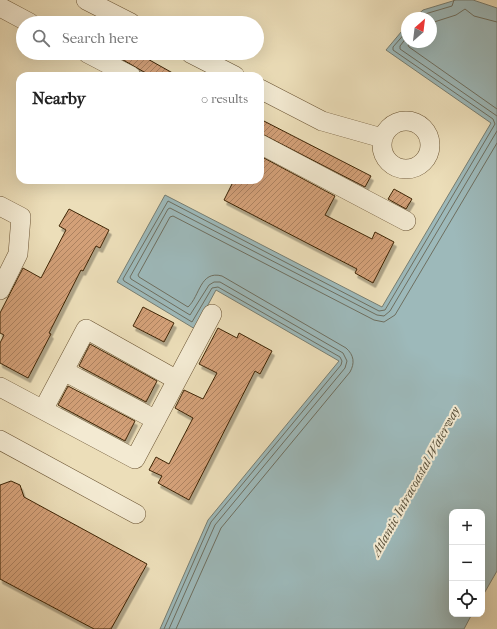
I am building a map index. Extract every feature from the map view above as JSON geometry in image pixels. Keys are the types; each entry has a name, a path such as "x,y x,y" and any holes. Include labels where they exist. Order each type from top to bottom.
{"street":[{"path":"86,0 112,5 124,16"},
{"path":"0,7 17,16"},
{"path":"100,60 123,72"},
{"path":"204,60 227,72"},
{"path":"264,91 322,121 382,138"},
{"path":"264,146 406,221"},
{"path":"0,206 21,217 18,254 0,290"},
{"path":"0,388 135,459 212,314"},
{"path":"43,410 86,329 177,380"},
{"path":"64,371 156,420"},
{"path":"0,440 136,514"}],"water":[{"name":"Atlantic Intracoastal Waterway","path":"456,0 473,0 497,8 497,571 485,592 485,509 449,509 449,617 470,617 464,629 160,629 208,520 339,361 216,290 195,329 117,282 165,195 382,307 491,123 386,50 401,32 401,48 437,48 437,12 421,12"}],"building":[{"path":"123,60 149,60 171,72 144,72"},
{"path":"264,121 371,176 365,187 264,135"},
{"path":"264,158 335,196 325,215 372,239 375,232 394,242 373,283 355,273 357,269 224,200 232,184 264,184"},
{"path":"394,189 412,199 406,209 388,199"},
{"path":"69,209 109,230 100,248 96,246 83,271 81,270 49,333 51,334 28,378 0,363 0,343 4,335 0,333 0,313 23,268 41,278 66,230 59,226"},
{"path":"143,307 174,323 164,342 133,326"},
{"path":"218,328 237,338 239,333 272,351 260,374 255,371 189,500 158,483 162,476 149,470 156,457 169,464 193,418 175,408 184,390 203,399 217,373 199,364"},
{"path":"90,344 157,381 146,402 79,366"},
{"path":"68,386 135,421 125,441 58,405"},
{"path":"11,481 20,485 24,497 147,564 111,629 94,629 0,579 0,485"}]}
